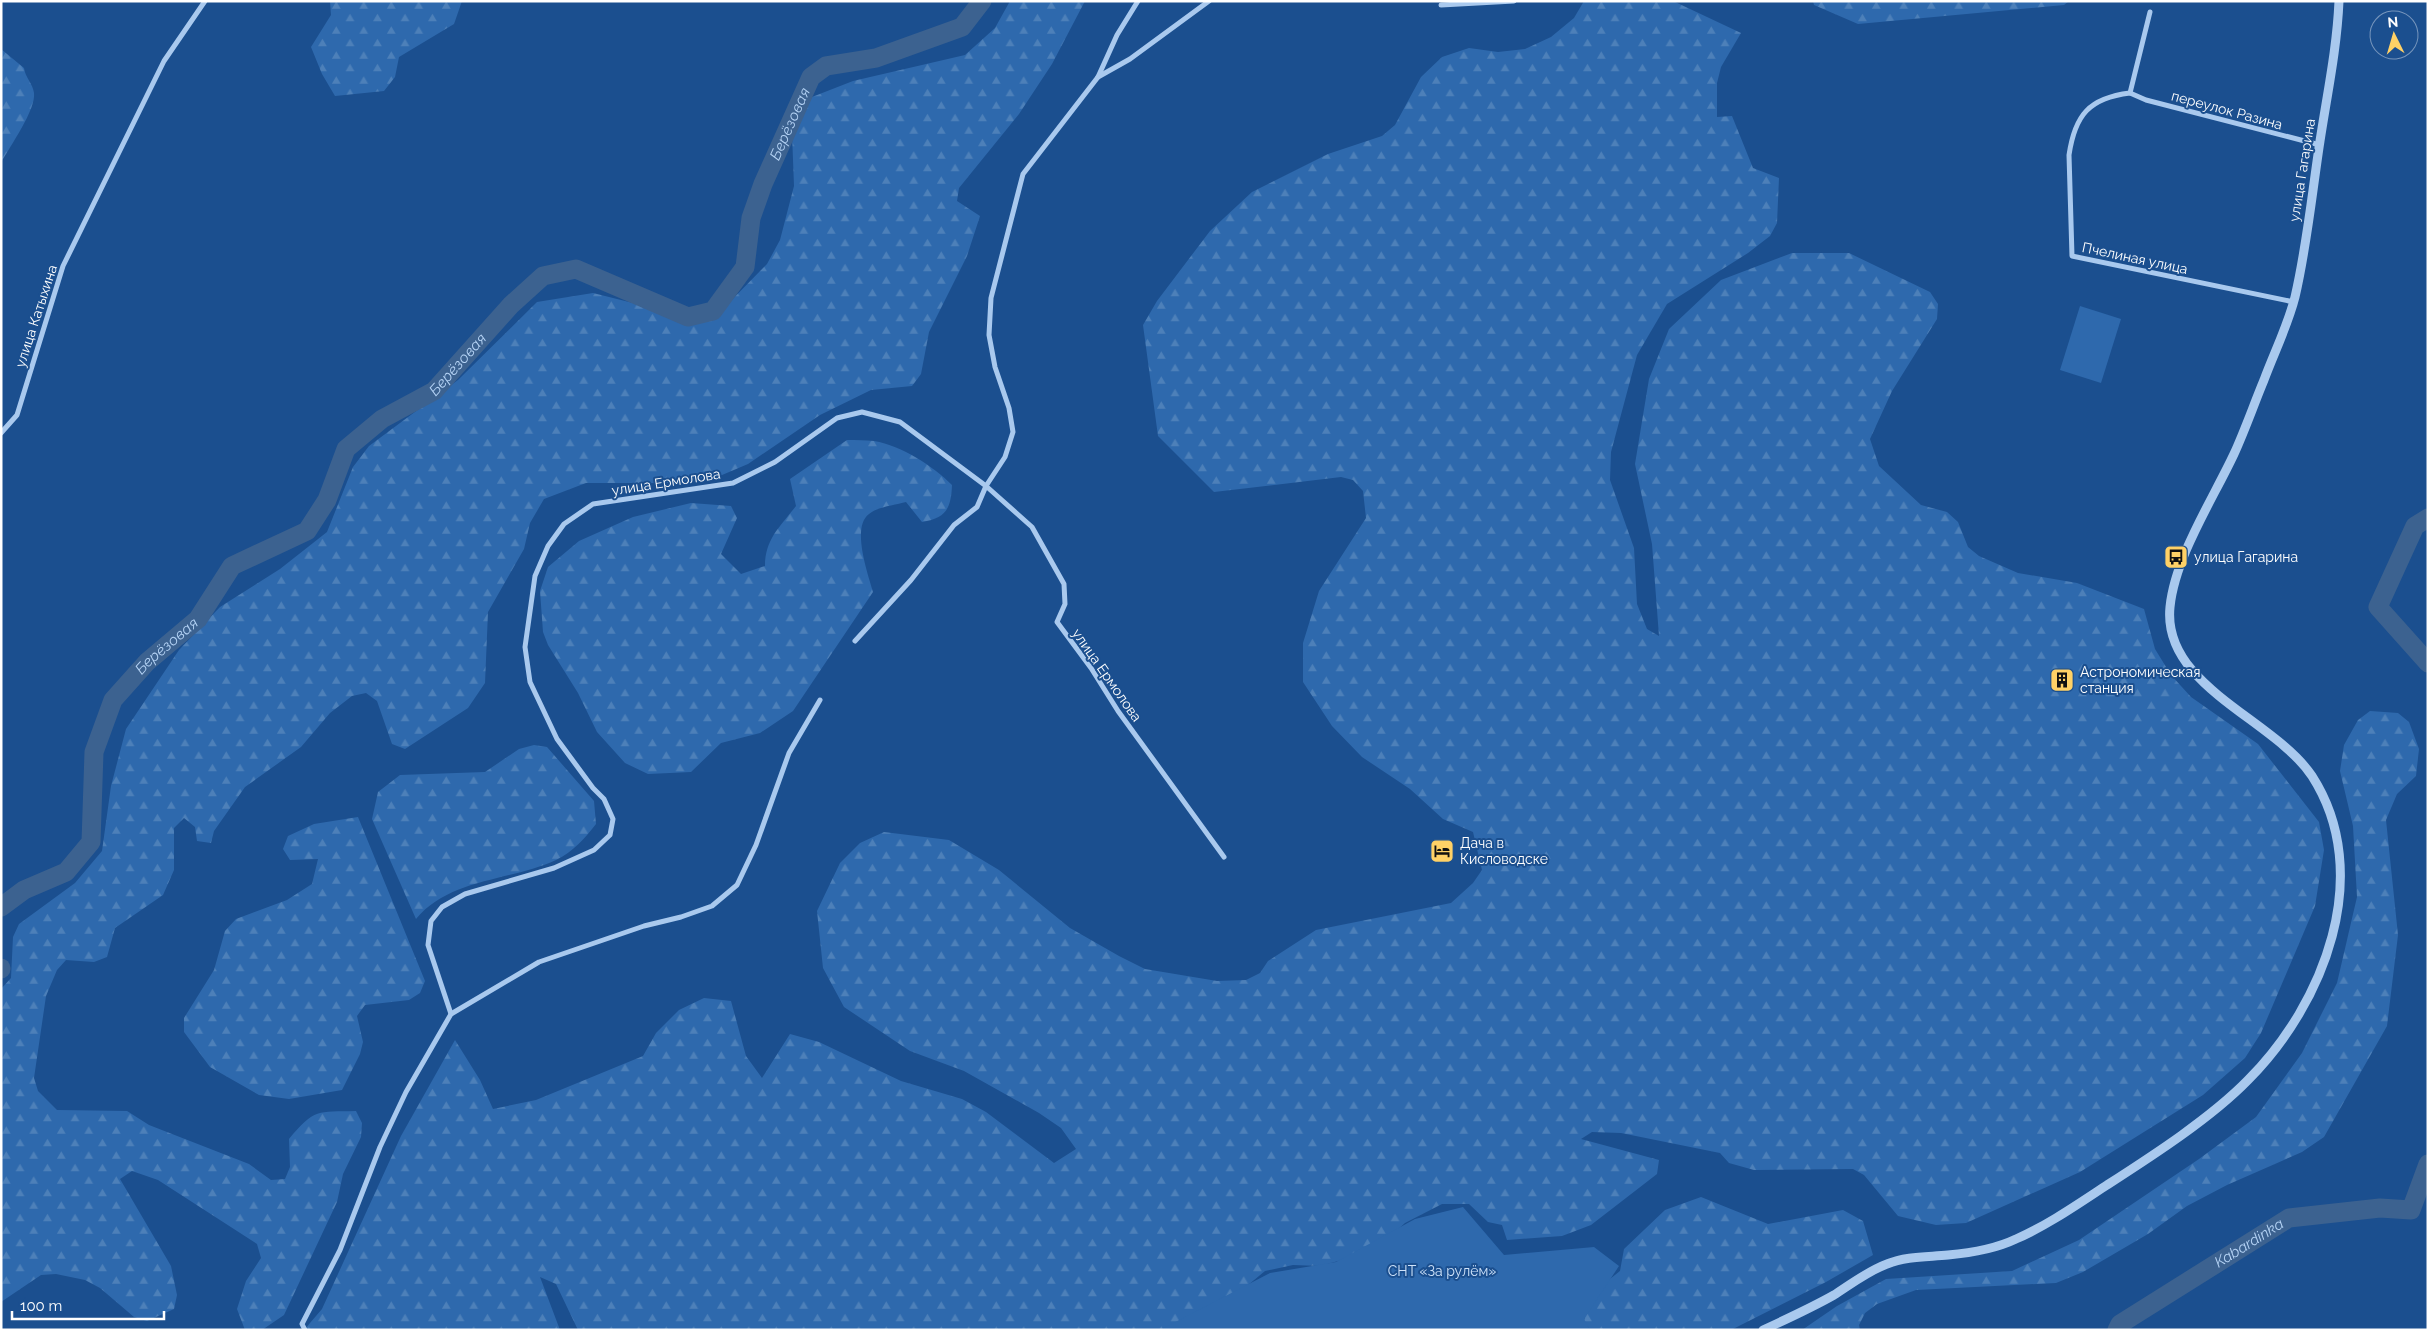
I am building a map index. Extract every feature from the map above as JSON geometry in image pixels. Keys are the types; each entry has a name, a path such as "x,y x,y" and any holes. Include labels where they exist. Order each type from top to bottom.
{"street":[{"name":"улица Катыхина","path":"1,433 17,415 37,346 67,259 164,61 205,1"},
{"path":"855,641 911,580 954,525 977,507 986,486 1006,457 1013,432 1009,408 995,368 990,335 991,298 1023,174 1098,77 1117,35 1138,1"},
{"path":"1098,77 1130,59 1209,1"},
{"path":"1441,5 1514,1"},
{"name":"улица Гагарина","path":"1763,1330 1829,1297 1889,1262 1983,1250 2016,1240 2064,1213 2138,1166 2231,1096 2250,1079 2276,1048 2308,997 2329,952 2338,912 2339,851 2331,815 2319,788 2305,766 2276,739 2214,690 2182,658 2173,641 2170,604 2202,515 2234,454 2294,302 2335,45 2339,1"},
{"path":"2130,93 2150,12"},
{"name":"переулок Разина","path":"2130,93 2146,100 2320,145"},
{"name":"Пчелиная улица","path":"2130,93 2111,95 2094,103 2080,118 2072,139 2069,155 2072,256 2294,302"},
{"name":"улица Ермолова","path":"451,1014 428,945 431,921 442,907 465,894 554,868 594,850 610,835 613,818 604,798 593,788 557,739 530,682 525,647 536,576 548,546 564,524 593,504 733,483 775,462 837,418 862,412 900,422 986,486 1032,527 1064,584 1065,604 1057,622 1064,635 1091,668 1118,711 1224,857"},
{"path":"305,1330 302,1324 340,1250 380,1147 406,1092 451,1014 540,962 644,926 681,917 712,906 737,884 756,845 789,752 820,700"}],"green space":[{"path":"330,1 462,1 454,24 399,57 395,77 384,91 335,96 322,74 311,47 331,15"},
{"path":"1010,1 1085,1 1052,64 1019,114 959,188 957,201 980,216 967,256 929,332 921,374 912,386 871,390 820,415 748,464 722,475 673,483 586,483 544,499 530,523 524,549 488,612 485,683 468,708 405,749 392,744 377,701 366,693 352,696 330,713 301,747 245,787 214,831 211,843 197,841 195,827 184,818 174,828 174,870 163,895 115,928 107,957 94,962 66,960 57,970 46,996 34,1078 38,1091 57,1110 127,1111 149,1125 249,1164 271,1180 285,1179 290,1167 289,1139 311,1117 325,1112 356,1111 362,1123 361,1137 343,1174 337,1202 284,1315 262,1330 245,1330 237,1309 246,1281 261,1258 257,1244 158,1180 132,1171 120,1179 171,1266 177,1295 174,1309 147,1321 134,1317 100,1288 85,1280 56,1274 41,1275 1,1302 1,989 11,978 13,937 19,924 75,883 102,851 111,786 126,729 179,650 220,607 280,569 327,532 353,467 369,446 458,380 537,302 593,293 633,303 681,323 707,320 719,313 767,264 780,240 794,186 792,133 812,97 853,81 965,55 995,28"},
{"path":"1584,1 1673,1 1741,33 1721,67 1717,83 1717,117 1732,116 1753,168 1779,178 1777,223 1770,236 1748,253 1667,304 1637,355 1611,452 1610,480 1634,548 1637,604 1647,629 1659,636 1652,544 1635,464 1649,379 1669,329 1721,280 1792,253 1849,253 1930,292 1938,304 1937,319 1892,391 1870,439 1879,466 1921,505 1947,512 1958,522 1968,547 1979,556 2018,573 2077,583 2144,609 2155,649 2171,675 2191,697 2258,744 2319,822 2324,850 2315,906 2261,1033 2245,1058 2203,1095 2080,1172 1966,1223 1936,1225 1898,1216 1864,1175 1853,1169 1754,1170 1729,1163 1720,1153 1621,1133 1592,1132 1581,1139 1659,1160 1657,1174 1591,1225 1562,1236 1507,1240 1502,1225 1488,1222 1469,1204 1442,1204 1405,1223 1384,1242 1360,1255 1320,1266 1293,1265 1265,1271 1213,1314 1177,1330 578,1330 556,1284 540,1277 560,1330 304,1330 322,1309 401,1136 455,1040 480,1080 493,1109 536,1100 643,1056 656,1033 679,1010 704,998 731,1001 746,1056 762,1078 790,1034 819,1042 901,1081 962,1099 986,1112 1054,1163 1076,1149 1061,1128 1039,1113 964,1071 910,1051 844,1007 823,968 817,911 840,863 860,843 884,832 949,840 999,870 1070,928 1119,956 1145,969 1217,981 1246,980 1260,973 1268,961 1316,930 1451,903 1473,883 1482,870 1473,832 1443,819 1410,789 1362,757 1332,726 1303,682 1303,643 1319,591 1366,518 1363,491 1353,480 1341,477 1214,492 1158,436 1143,325 1157,301 1210,231 1252,192 1328,154 1382,136 1395,125 1421,77 1442,57 1469,48 1498,52 1525,49 1551,37 1574,18"},
{"path":"1813,1 2069,1 2064,5 1858,24 1814,5"},
{"path":"1,49 24,68 34,93 34,100 22,128 1,163"},
{"path":"2080,306 2121,319 2101,383 2060,370"},
{"path":"847,440 871,441 895,447 936,471 952,485 946,511 937,518 922,522 906,502 886,506 869,514 864,520 861,529 862,551 873,592 793,711 760,733 721,743 691,772 648,774 625,763 597,732 578,693 548,645 543,632 540,591 548,567 579,541 633,517 691,503 731,506 737,518 721,554 741,574 765,566 768,548 774,534 796,506 790,479"},
{"path":"2370,711 2398,713 2409,722 2419,749 2416,776 2397,794 2386,820 2398,935 2387,1026 2324,1137 2302,1152 2227,1185 2187,1206 2148,1234 2083,1272 2056,1283 1916,1290 1877,1304 1865,1313 1859,1325 1860,1330 1802,1330 1837,1306 1886,1279 2012,1271 2079,1240 2199,1159 2256,1117 2302,1053 2337,983 2357,897 2353,826 2340,771 2344,745 2358,720"},
{"path":"534,745 547,747 594,801 596,824 573,849 562,857 538,867 482,882 446,895 416,919 372,819 378,792 400,775 485,772 519,749"},
{"path":"358,817 425,981 420,993 409,1000 365,1005 357,1016 363,1042 360,1054 342,1090 289,1099 259,1095 210,1067 184,1032 184,1018 214,970 225,931 236,919 287,900 312,884 318,859 290,860 283,849 288,836 314,824"},
{"path":"1701,1197 1768,1224 1843,1210 1863,1221 1873,1255 1826,1282 1731,1330 1590,1330 1584,1322 1586,1298 1620,1271 1624,1249 1665,1210"},
{"name":"СНТ «За рулём»","path":"1463,1207 1504,1255 1594,1247 1619,1266 1584,1319 1590,1330 1160,1330 1270,1273 1336,1262 1415,1219"}],"waterway":[{"name":"Берёзовая","path":"1,907 24,890 66,872 91,842 94,752 113,700 147,662 198,619 232,566 307,531 327,500 346,449 382,419 434,391 511,305 543,276 576,269 688,317 713,311 745,267 751,218 763,184 811,77 826,66 876,58 962,27 982,1"},
{"name":"Kabardinka","path":"2428,518 2415,526 2378,607 2428,663"},
{"name":"Kabardinka","path":"2117,1330 2120,1324 2289,1218 2380,1208 2411,1210 2428,1164"}],"place":[{"name":"улица Гагарина","path":"2176,557"},
{"name":"Астрономическая станция","path":"2062,680"},
{"name":"Дача в Кисловодске","path":"1442,851"}]}
